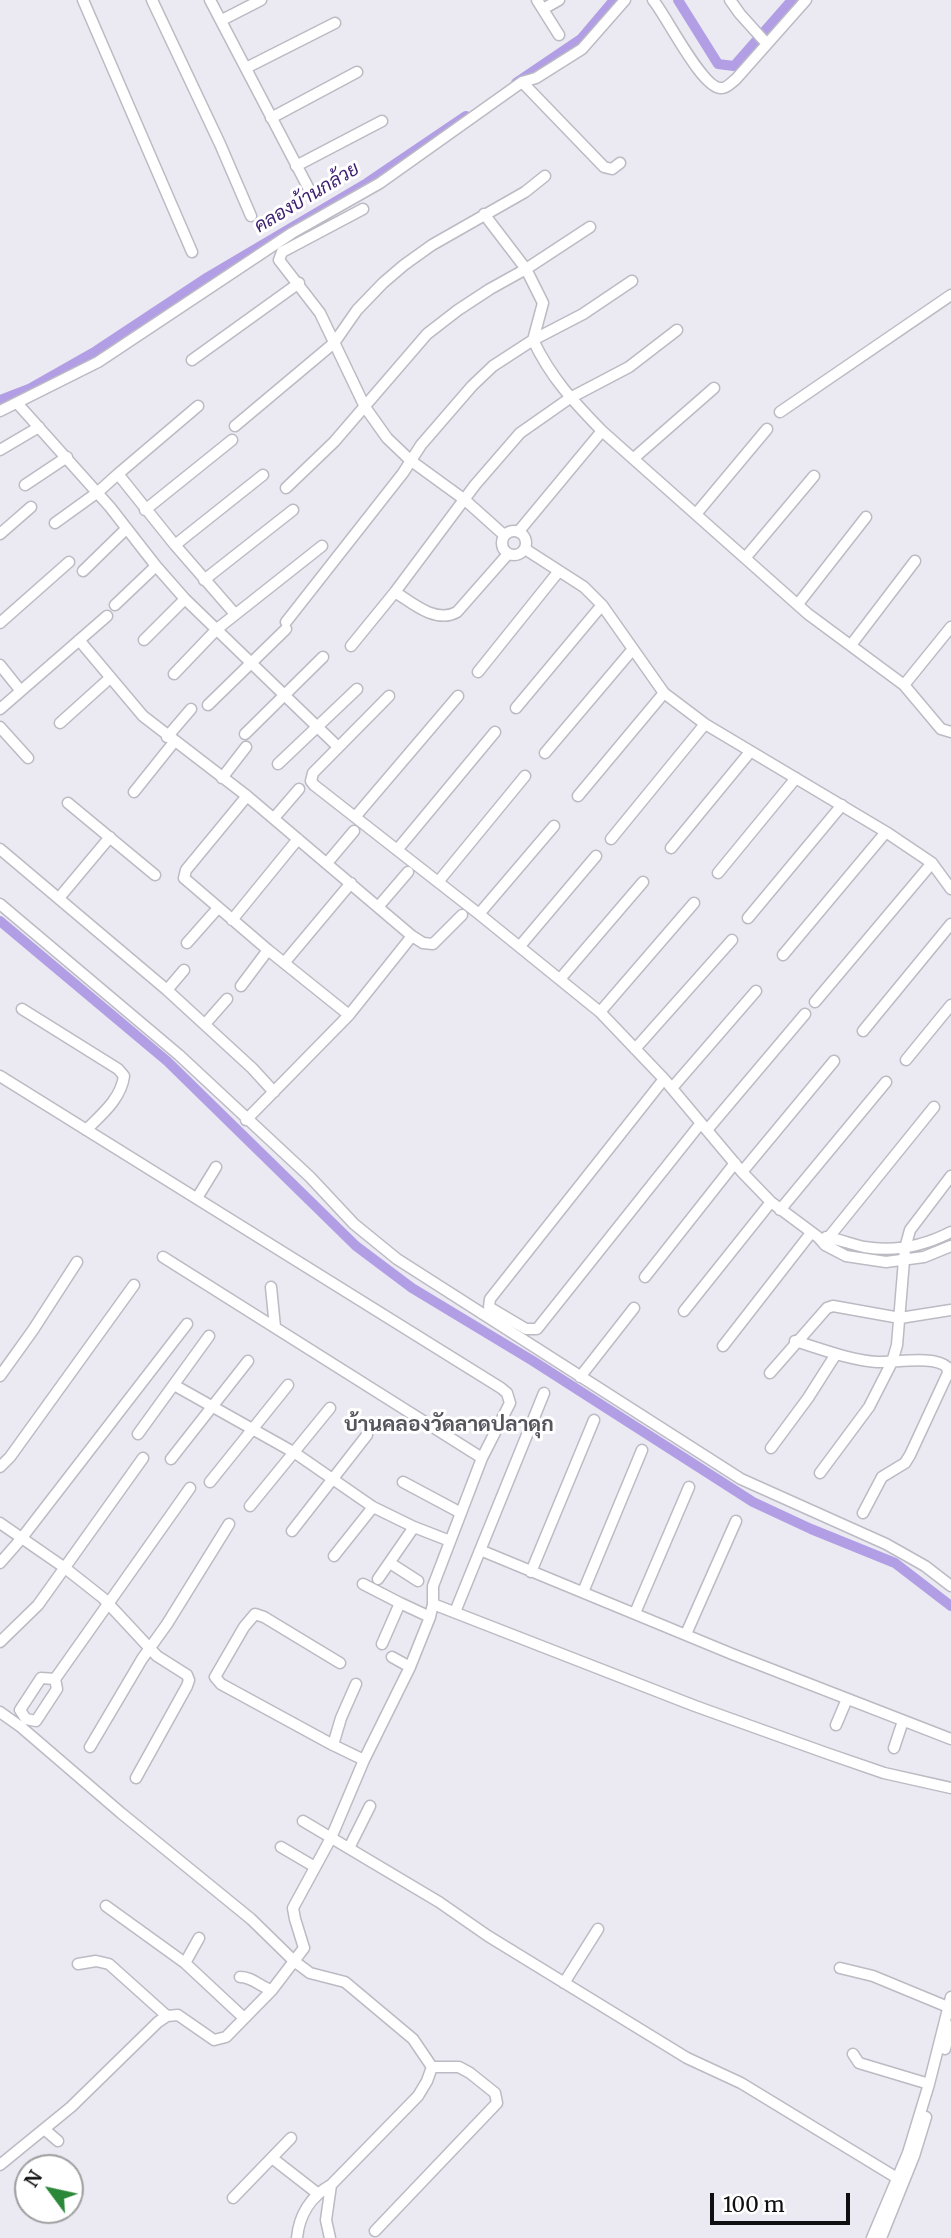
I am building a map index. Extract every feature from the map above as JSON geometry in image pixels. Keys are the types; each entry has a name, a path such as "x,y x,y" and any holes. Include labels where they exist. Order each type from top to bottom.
{"street":[{"path":"83,0 192,252"},
{"path":"152,0 251,216"},
{"path":"211,0 310,191"},
{"path":"222,20 261,0"},
{"path":"559,0 540,5 559,35"},
{"path":"0,411 98,362 292,233 380,183 522,82 536,78 582,49 625,0"},
{"path":"653,0 707,81 714,87 724,88 806,0"},
{"path":"730,0 766,43"},
{"path":"246,68 335,23"},
{"path":"271,118 357,72"},
{"path":"522,82 604,167 611,169 620,163"},
{"path":"296,166 382,121"},
{"path":"234,426 334,343 358,310 404,265 432,245 525,192 545,176"},
{"path":"363,209 282,252 279,260 320,313 365,407 387,438 410,460 464,500 504,535"},
{"path":"484,214 527,269 543,303 533,340 549,370 570,398 603,431 815,619 904,685 941,729 951,732"},
{"path":"286,488 334,442 428,334 468,303 527,269 590,227"},
{"path":"208,705 286,625 403,473 410,460 472,386 494,366 533,340 583,314 632,281"},
{"path":"192,360 299,283"},
{"path":"780,412 951,295"},
{"path":"351,646 464,500 520,433 570,398 629,367 677,330"},
{"path":"634,458 714,388"},
{"path":"17,403 98,492 185,599 334,743"},
{"path":"55,523 98,492 198,406"},
{"path":"0,450 39,427"},
{"path":"696,514 767,429"},
{"path":"504,535 519,531 603,431"},
{"path":"145,510 232,440"},
{"path":"25,485 67,457"},
{"path":"118,474 145,510 235,614"},
{"path":"175,545 263,475"},
{"path":"746,557 814,476"},
{"path":"0,534 31,507"},
{"path":"204,580 293,510"},
{"path":"798,604 866,517"},
{"path":"83,571 127,528"},
{"path":"504,535 502,547 508,554 517,555 525,549 527,541 519,531"},
{"path":"174,674 217,629 322,545"},
{"path":"525,549 584,587 602,605 664,692 705,724 842,805 932,863 951,889"},
{"path":"395,592 421,609 450,615 457,611 508,554"},
{"path":"851,645 915,561"},
{"path":"0,623 69,562"},
{"path":"115,605 156,566"},
{"path":"478,672 559,571"},
{"path":"144,640 185,599"},
{"path":"516,708 602,605"},
{"path":"0,709 107,616"},
{"path":"904,685 951,627"},
{"path":"79,640 143,716 274,818 412,936 424,943 433,944 461,915"},
{"path":"545,753 632,649"},
{"path":"245,734 323,657"},
{"path":"0,665 20,690"},
{"path":"60,723 110,678"},
{"path":"278,764 357,689"},
{"path":"578,796 664,692"},
{"path":"389,696 313,773 311,778 314,785 600,1012 664,1079 739,1168 780,1210 846,1256 865,1261 886,1262 924,1257 951,1245"},
{"path":"355,817 458,696"},
{"path":"134,792 191,709"},
{"path":"611,839 705,724"},
{"path":"0,727 28,758"},
{"path":"397,850 495,732"},
{"path":"222,778 246,747"},
{"path":"671,848 750,752"},
{"path":"438,882 525,776"},
{"path":"719,873 796,778"},
{"path":"274,818 299,789"},
{"path":"247,796 184,875 188,882 232,920 349,1015"},
{"path":"68,803 155,874"},
{"path":"748,918 842,805"},
{"path":"479,914 554,825"},
{"path":"327,863 354,831"},
{"path":"783,955 886,832"},
{"path":"59,898 110,837"},
{"path":"232,920 298,839"},
{"path":"0,849 167,990 252,1068 274,1092"},
{"path":"520,947 596,856"},
{"path":"815,1002 932,863"},
{"path":"378,907 408,872"},
{"path":"560,979 643,882"},
{"path":"284,963 351,883"},
{"path":"600,1012 694,903"},
{"path":"0,904 179,1055 381,1247 741,1479 886,1544 925,1566 951,1586"},
{"path":"187,943 218,908"},
{"path":"863,1031 951,924"},
{"path":"246,1119 349,1015 412,936"},
{"path":"635,1049 732,940"},
{"path":"241,986 268,950"},
{"path":"167,990 184,970"},
{"path":"672,1088 756,990"},
{"path":"205,1024 227,999"},
{"path":"906,1060 951,1005"},
{"path":"22,1009 112,1065 124,1076 121,1089 114,1100 86,1130"},
{"path":"664,1079 490,1299 489,1307 526,1329 537,1329 704,1126 805,1014"},
{"path":"645,1277 834,1061"},
{"path":"0,1076 507,1393 510,1402 482,1458 433,1586 430,1617 410,1667 364,1760 331,1838 293,1908 304,1948 272,1990 226,2037 214,2040 178,2015 158,2022 71,2107 0,2165"},
{"path":"780,1210 886,1082"},
{"path":"723,1346 934,1107"},
{"path":"197,1198 216,1167"},
{"path":"820,1473 869,1407 892,1362 897,1345 905,1248 910,1230 951,1176"},
{"path":"684,1311 771,1202"},
{"path":"821,1238 866,1247 905,1248 951,1232"},
{"path":"163,1257 482,1458"},
{"path":"0,1376 77,1262"},
{"path":"0,1467 134,1285"},
{"path":"271,1287 275,1327"},
{"path":"769,1373 827,1308 833,1306 900,1318 951,1310"},
{"path":"580,1377 634,1308"},
{"path":"0,1563 187,1324"},
{"path":"138,1434 209,1336"},
{"path":"795,1341 869,1361 937,1361 947,1367 948,1373 910,1455 905,1463 882,1477 863,1513"},
{"path":"771,1448 836,1354"},
{"path":"171,1459 248,1361"},
{"path":"174,1385 295,1452 373,1507 450,1541"},
{"path":"210,1482 288,1385"},
{"path":"454,1612 544,1393"},
{"path":"250,1506 330,1408"},
{"path":"531,1572 594,1420"},
{"path":"292,1531 367,1436"},
{"path":"583,1592 642,1450"},
{"path":"0,1642 38,1605 143,1458"},
{"path":"403,1482 461,1513"},
{"path":"635,1614 689,1487"},
{"path":"23,1723 36,1721 57,1689 55,1679 190,1488"},
{"path":"334,1556 373,1507"},
{"path":"686,1634 736,1521"},
{"path":"0,1523 108,1603 157,1656 181,1671 189,1680 136,1778"},
{"path":"90,1747 149,1648 167,1624 229,1524"},
{"path":"378,1579 414,1527"},
{"path":"480,1550 951,1739"},
{"path":"390,1563 418,1581"},
{"path":"363,1584 430,1617"},
{"path":"382,1644 400,1603"},
{"path":"433,1604 695,1706 826,1753 884,1773 951,1788"},
{"path":"340,1663 256,1614 244,1627 215,1677 221,1684 364,1760"},
{"path":"392,1657 410,1667"},
{"path":"23,1723 20,1710 41,1678 55,1679"},
{"path":"333,1745 341,1717 356,1684"},
{"path":"836,1726 847,1699"},
{"path":"0,1712 23,1723 121,1813 251,1919 294,1961 310,1973 345,1982 413,2039 432,2067"},
{"path":"894,1748 903,1721"},
{"path":"349,1848 370,1806"},
{"path":"303,1821 439,1902 488,1936 680,2054 741,2083 897,2178"},
{"path":"281,1847 315,1867"},
{"path":"106,1906 185,1963 244,2018"},
{"path":"564,1983 598,1929"},
{"path":"185,1963 199,1938"},
{"path":"78,1964 96,1961 109,1964 167,2017"},
{"path":"840,1968 873,1976 950,2002 908,2152 872,2238"},
{"path":"240,1977 246,1977 263,1988 272,1990"},
{"path":"881,2238 922,2130 951,2026"},
{"path":"853,2054 859,2063 929,2084"},
{"path":"297,2238 299,2222 317,2193 331,2185 418,2096 432,2067"},
{"path":"375,2231 497,2103 495,2093 470,2073 459,2067 432,2067"},
{"path":"44,2129 58,2141"},
{"path":"233,2198 291,2138"},
{"path":"272,2158 317,2193"},
{"path":"330,2238 326,2220 331,2185"}],"waterway":[{"name":"คลองบ้านกล้วย","path":"516,83 581,39 614,0"},
{"name":"คลองบ้านกล้วย","path":"678,0 718,64 734,66 792,0"},
{"name":"คลองบ้านกล้วย","path":"0,400 29,389 96,351 208,277 367,183 466,116"},
{"path":"0,921 167,1061 356,1246 412,1288 533,1361 753,1502 895,1563 951,1606"}],"district":[{"name":"บ้านคลองวัดลาดปลาดุก","path":"449,1425"}]}
